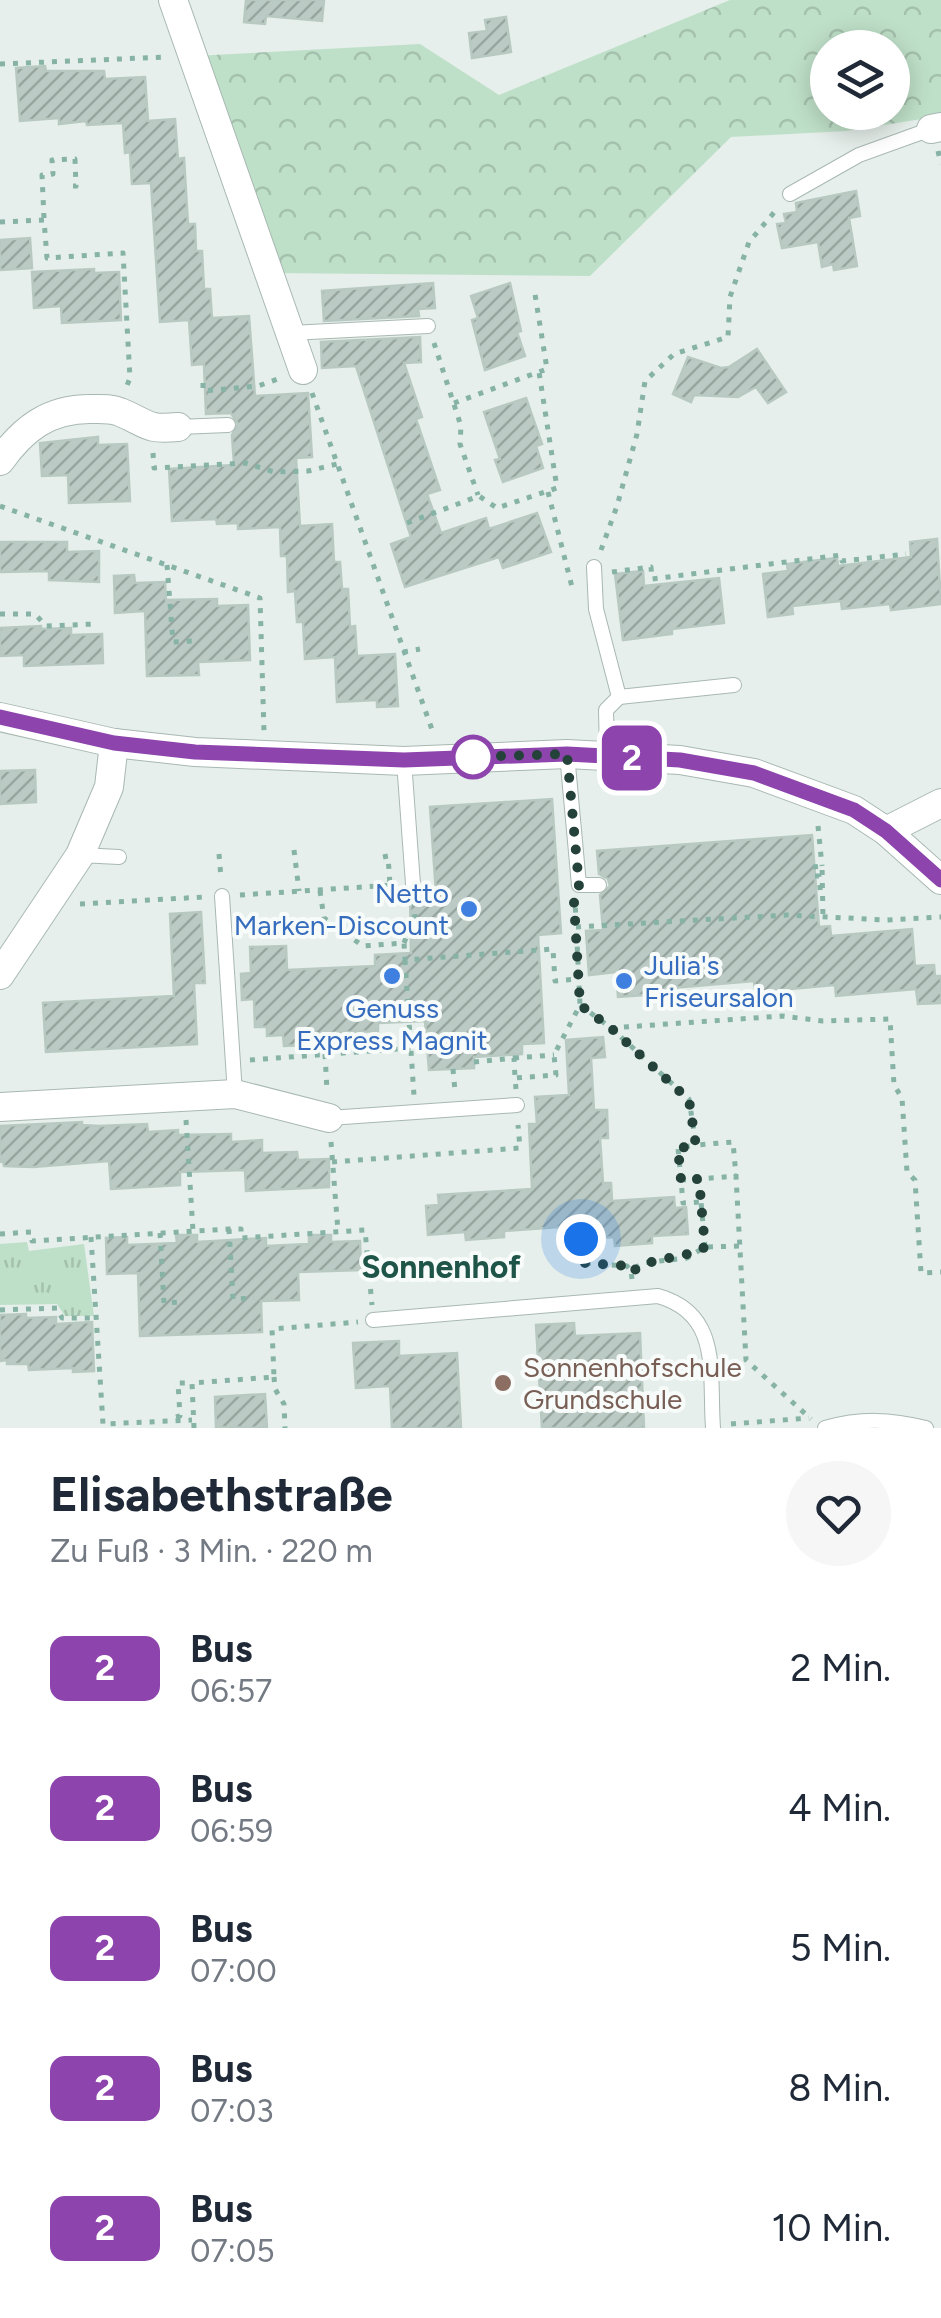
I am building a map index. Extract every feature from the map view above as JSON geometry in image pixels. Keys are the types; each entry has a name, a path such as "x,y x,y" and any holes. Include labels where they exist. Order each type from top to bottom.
{"street":[{"path":"173,0 308,382"},
{"path":"0,461 29,427 71,409 116,409 152,430 178,427"},
{"path":"0,718 114,743 264,755 404,760 567,754 699,764 754,773 854,810 886,831 940,877"},
{"path":"0,975 80,855 109,786 114,743"},
{"path":"886,831 941,803"},
{"path":"0,1107 235,1094 329,1118"}],"lane":[{"path":"790,194 859,154 936,128"},
{"path":"290,333 428,326"},
{"path":"178,427 228,425"},
{"path":"594,567 596,610 619,697"},
{"path":"607,756 606,710 619,697 734,685"},
{"path":"567,754 579,885 600,885"},
{"path":"404,760 413,884"},
{"path":"80,855 119,858"},
{"path":"222,892 235,1094"},
{"path":"329,1118 517,1105"},
{"path":"373,1320 658,1296 676,1301 702,1324 708,1348 713,1426"},
{"path":"823,1428 864,1419 926,1428"}],"path":[{"path":"0,64 195,56"},
{"path":"73,186 75,159 52,160 53,174 42,175 46,258 123,253 130,378"},
{"path":"594,567 617,506 637,434 646,381 674,354 728,337 730,297 748,242 790,194"},
{"path":"0,222 44,220"},
{"path":"454,403 547,369 534,288"},
{"path":"438,354 461,426 460,444 479,496 497,508 557,488 539,372"},
{"path":"308,382 434,736 436,758"},
{"path":"202,383 203,391 258,386"},
{"path":"153,452 154,468 246,463 274,472 337,464"},
{"path":"548,492 570,571"},
{"path":"407,523 479,496"},
{"path":"0,506 260,598 264,755"},
{"path":"615,572 651,567 652,578 841,554 842,561 906,554"},
{"path":"167,565 172,642 194,641"},
{"path":"0,614 34,614 46,626 94,624"},
{"path":"403,652 420,648"},
{"path":"815,793 824,898 820,898"},
{"path":"294,850 299,891"},
{"path":"219,854 222,892"},
{"path":"384,857 388,856 390,885"},
{"path":"813,867 822,866"},
{"path":"815,876 819,876 823,918"},
{"path":"413,884 415,916 404,943 416,1112"},
{"path":"515,1078 556,1075 554,1055 580,1005 574,902 579,885"},
{"path":"320,890 324,918 362,946 404,943"},
{"path":"576,927 787,915 886,920 941,916"},
{"path":"405,960 553,949 555,981 578,979"},
{"path":"580,1005 611,1028 689,1100 696,1146"},
{"path":"611,1028 782,1016 822,1021 890,1019 894,1085 902,1098 907,1172 915,1180 921,1273 941,1272"},
{"path":"232,1061 411,1048"},
{"path":"474,1062 554,1055"},
{"path":"338,1232 332,1165 520,1148 514,1058"},
{"path":"184,1098 193,1231"},
{"path":"701,1202 683,1203 678,1148 733,1142 746,1360 823,1428"},
{"path":"681,1180 736,1176"},
{"path":"699,1179 705,1247"},
{"path":"229,1229 233,1299 254,1298"},
{"path":"0,1234 31,1232 32,1241 229,1229 240,1229 241,1238 366,1230 373,1320 272,1329 275,1389 284,1404 285,1428"},
{"path":"160,1233 164,1303 180,1302"},
{"path":"91,1237 102,1424 193,1424 192,1383"},
{"path":"581,1239 584,1263 627,1266 632,1272 635,1298"},
{"path":"632,1272 642,1263 687,1258 705,1247 740,1246"},
{"path":"0,1310 56,1308 62,1318 97,1318"},
{"path":"176,1417 180,1416 178,1383 274,1377"},
{"path":"713,1426 810,1418"}],"green space":[{"path":"730,0 941,0 941,116 910,121 910,30 810,30 810,130 852,130 731,137 590,276 269,273 195,56 420,44 499,95"},
{"path":"27,1242 29,1251 84,1244 94,1316 65,1316 57,1304 0,1305 0,1244"}],"building":[{"path":"246,0 324,0 322,21 266,16 265,24 244,22"},
{"path":"506,17 511,52 472,58 469,33 487,31 485,20"},
{"path":"45,66 46,71 104,71 105,79 145,77 148,121 175,119 178,159 184,158 188,224 195,224 196,251 202,251 204,289 210,289 212,318 249,316 255,396 308,393 312,457 296,458 300,526 332,524 334,562 340,562 342,589 348,589 350,627 355,626 357,656 395,654 398,706 377,707 377,700 337,702 335,657 305,659 303,622 297,622 295,591 288,592 287,556 281,556 280,527 238,529 238,523 217,524 216,519 172,521 169,469 234,465 232,435 238,424 231,413 206,414 204,364 192,365 189,320 160,322 151,183 132,184 123,123 59,124 59,118 20,121 16,68"},
{"path":"856,191 860,216 849,218 857,266 834,270 833,264 822,267 818,242 782,248 777,224 786,223 784,214 797,212 796,203"},
{"path":"30,238 32,268 0,270 0,240"},
{"path":"94,269 94,273 119,272 121,320 62,323 61,306 34,308 32,272"},
{"path":"433,283 435,308 418,309 419,316 324,321 322,291"},
{"path":"510,283 521,331 517,332 525,356 485,370 472,320 478,318 471,296"},
{"path":"420,337 421,362 404,363 422,417 416,419 440,490 427,494 441,533 486,518 489,529 537,513 551,552 503,568 499,557 405,587 391,544 411,537 356,366 322,368 321,342"},
{"path":"757,349 786,392 768,403 756,387 738,397 694,395 691,402 673,394 688,357 721,368"},
{"path":"526,398 542,444 536,446 543,468 503,482 495,460 500,459 484,412"},
{"path":"98,437 98,445 127,444 130,501 69,503 68,475 42,476 40,443"},
{"path":"937,539 941,604 891,610 890,604 842,609 841,601 792,606 793,614 768,617 763,574 788,571 787,564 837,558 838,566 911,557 910,542"},
{"path":"0,542 67,542 67,552 99,551 99,582 49,580 49,571 0,572"},
{"path":"643,571 644,586 719,578 724,623 623,640 615,574"},
{"path":"134,575 135,583 165,582 166,600 217,599 217,606 248,605 250,660 198,662 199,675 147,676 145,611 115,613 114,576"},
{"path":"0,628 71,628 71,635 102,634 103,663 24,666 24,655 0,656"},
{"path":"35,770 36,802 0,804 0,771"},
{"path":"552,799 561,933 538,935 544,1043 522,1044 522,1054 474,1057 474,1068 429,1070 425,1021 378,1023 378,1031 307,1034 307,1045 284,1046 283,1035 267,1036 267,1027 255,1027 254,999 242,1000 241,974 251,973 250,947 286,946 287,970 375,966 375,955 411,953 410,895 436,893 430,807"},
{"path":"812,835 819,927 830,926 831,936 912,929 915,966 934,965 935,976 941,976 941,1003 918,1004 916,989 836,996 835,985 755,992 754,981 618,997 616,972 589,975 586,931 603,930 600,895 610,886 608,879 599,874 597,851"},
{"path":"201,912 205,983 194,983 197,1044 46,1052 43,1003 174,996 170,914"},
{"path":"603,1037 605,1057 591,1058 594,1110 607,1110 608,1138 600,1138 603,1183 611,1183 612,1201 674,1197 675,1208 686,1207 688,1234 652,1236 652,1243 615,1246 614,1237 560,1241 559,1227 504,1231 504,1237 466,1240 465,1232 428,1235 426,1206 439,1205 438,1195 532,1189 529,1124 537,1124 535,1097 569,1095 566,1040"},
{"path":"82,1122 99,1126 147,1124 148,1132 178,1130 178,1135 231,1134 231,1142 262,1140 262,1153 297,1152 298,1160 329,1159 329,1187 246,1191 245,1170 180,1172 180,1185 111,1189 109,1161 33,1167 4,1166 0,1162 0,1126"},
{"path":"176,1235 197,1235 197,1242 266,1238 266,1246 309,1244 309,1235 331,1235 331,1242 360,1241 361,1270 298,1272 299,1300 261,1301 262,1332 140,1336 138,1273 107,1274 106,1238 127,1237 127,1245 177,1243"},
{"path":"26,1314 26,1318 56,1317 56,1324 92,1322 94,1371 29,1370 28,1364 0,1361 0,1315"},
{"path":"574,1323 575,1336 640,1333 644,1428 542,1428 536,1325"},
{"path":"399,1341 399,1356 457,1353 461,1428 392,1428 390,1386 356,1388 353,1343"},
{"path":"265,1394 267,1428 216,1427 215,1397"}],"bus line":[{"name":"2","path":"0,717 114,743 195,752 404,760 567,754 680,760 754,773 854,810 886,831 941,880"}],"place":[{"name":"Netto Marken-Discount","path":"469,909"},
{"name":"Genuss Express Magnit","path":"392,976"},
{"name":"Julia's Friseursalon","path":"624,981"},
{"name":"Sonnenhofschule Grundschule","path":"503,1383"}],"district":[{"name":"Sonnenhof","path":"441,1267"}],"route":[{"path":"473,757 469,757 567,754 579,885 574,902 580,1005 611,1028 689,1100 696,1146 678,1148 681,1180 699,1179 705,1247 687,1258 642,1263 632,1272 627,1266 612,1268 602,1263 584,1263 581,1239"}]}
